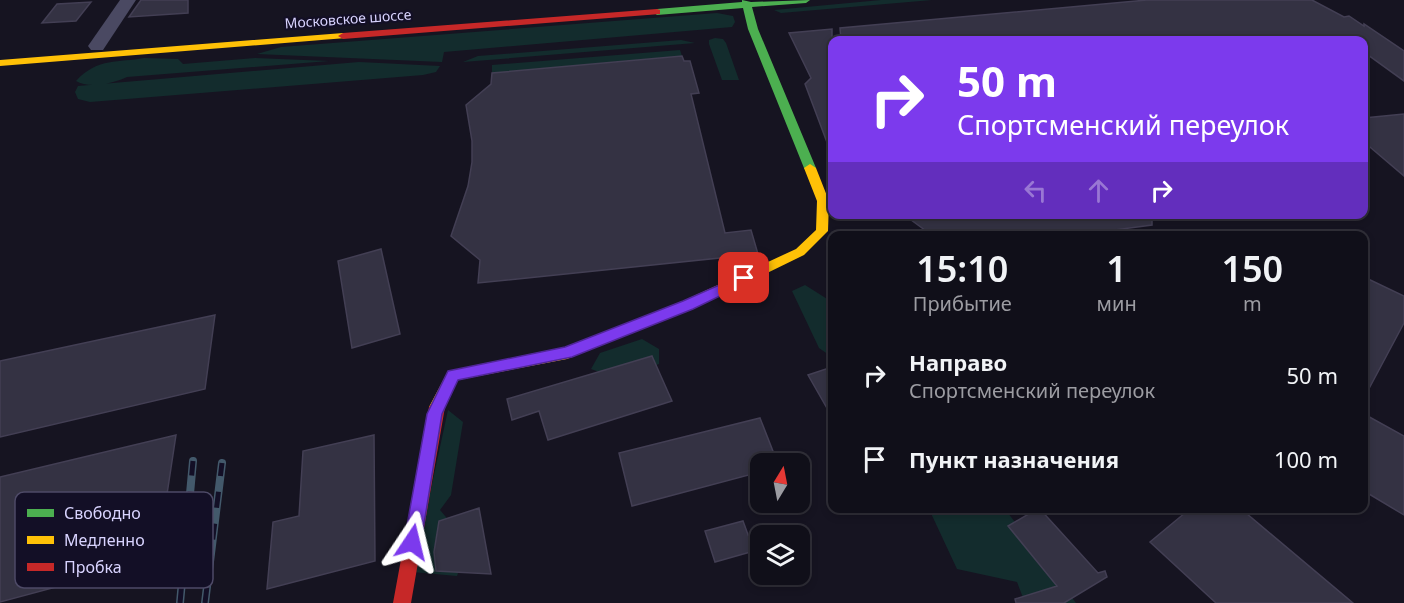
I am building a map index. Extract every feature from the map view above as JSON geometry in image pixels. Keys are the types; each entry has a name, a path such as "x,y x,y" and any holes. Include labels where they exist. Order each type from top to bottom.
{"main road":[{"name":"Московское шоссе","path":"0,54 702,0"},
{"name":"Московское шоссе","path":"0,63 746,2 806,0"},
{"path":"402,603 435,414 453,375 567,353 688,305 800,252 822,231 823,201 753,29 753,21 746,2"}],"street":[{"path":"97,46 128,0"}],"green space":[{"path":"881,0 932,0 781,13 774,10"},
{"path":"717,13 733,16 735,22 732,27 444,52 442,62 257,54 281,47"},
{"path":"723,39 726,43 739,80 722,80 709,44 709,40"},
{"path":"681,40 695,43 463,62 478,56"},
{"path":"680,50 682,56 492,73 492,65"},
{"path":"144,58 178,59 183,64 255,58 329,61 127,77 94,85 76,81 84,73 101,64"},
{"path":"359,62 440,66 436,72 423,75 90,102 78,99 75,92 78,86"},
{"path":"805,285 828,299 828,354 819,348 792,291"},
{"path":"642,339 659,349 659,364 616,378 591,369 600,353"},
{"path":"448,410 463,422 451,495 440,510 468,543 457,576 413,572"},
{"path":"931,513 1008,513 1076,603 1025,603 1017,582 957,569"}],"building":[{"path":"141,0 188,0 188,13 129,17"},
{"path":"1147,0 1312,0 1344,17 1349,16 1364,26 1364,24 1404,51 1404,81 1368,55 1368,36 841,36 840,28"},
{"path":"91,2 76,21 42,23 57,4"},
{"path":"832,29 832,36 828,36 828,145 805,84 811,78 789,33"},
{"path":"682,56 684,61 690,61 699,93 691,94 725,233 751,230 758,254 478,283 480,260 451,236 468,186 472,162 472,141 466,105 491,84 492,73"},
{"path":"1404,114 1404,176 1368,145 1368,118"},
{"path":"910,219 1152,219 1152,225 1107,231 926,231"},
{"path":"381,249 400,334 352,348 338,261"},
{"path":"1368,279 1404,296 1404,323 1368,390"},
{"path":"215,315 205,389 0,437 0,361"},
{"path":"652,356 672,401 548,440 539,411 512,420 507,399"},
{"path":"828,368 828,410 808,375"},
{"path":"1368,416 1404,436 1404,515 1368,493"},
{"path":"760,418 774,453 750,453 750,475 632,506 619,453"},
{"path":"176,435 167,492 15,492 15,588 52,588 0,602 0,477"},
{"path":"374,435 375,561 267,589 273,522 299,516 303,451"},
{"path":"479,508 491,574 436,571 434,552 439,521"},
{"path":"1030,513 1044,513 1098,573 1105,571 1107,577 1064,603 1016,603 1015,599 1057,586 1008,526"},
{"path":"1185,513 1246,513 1353,603 1216,603 1150,542"},
{"path":"743,521 750,540 750,552 715,562 705,531"}],"railway":[{"path":"190,492 193,461"},
{"path":"213,537 222,463"},
{"path":"180,603 181,588"},
{"path":"205,603 207,588"}],"traffic: fast":[{"path":"746,0 753,29 810,168"},
{"path":"657,12 806,0"}],"traffic: slow":[{"path":"0,63 343,36"},
{"path":"437,407 453,375 567,353 688,305 800,252 822,231 823,201 810,168"}],"traffic: jam":[{"path":"343,36 657,12"},
{"path":"402,603 437,407"}],"route":[{"path":"412,542 435,414 453,375 567,353 688,305 744,278"}]}
